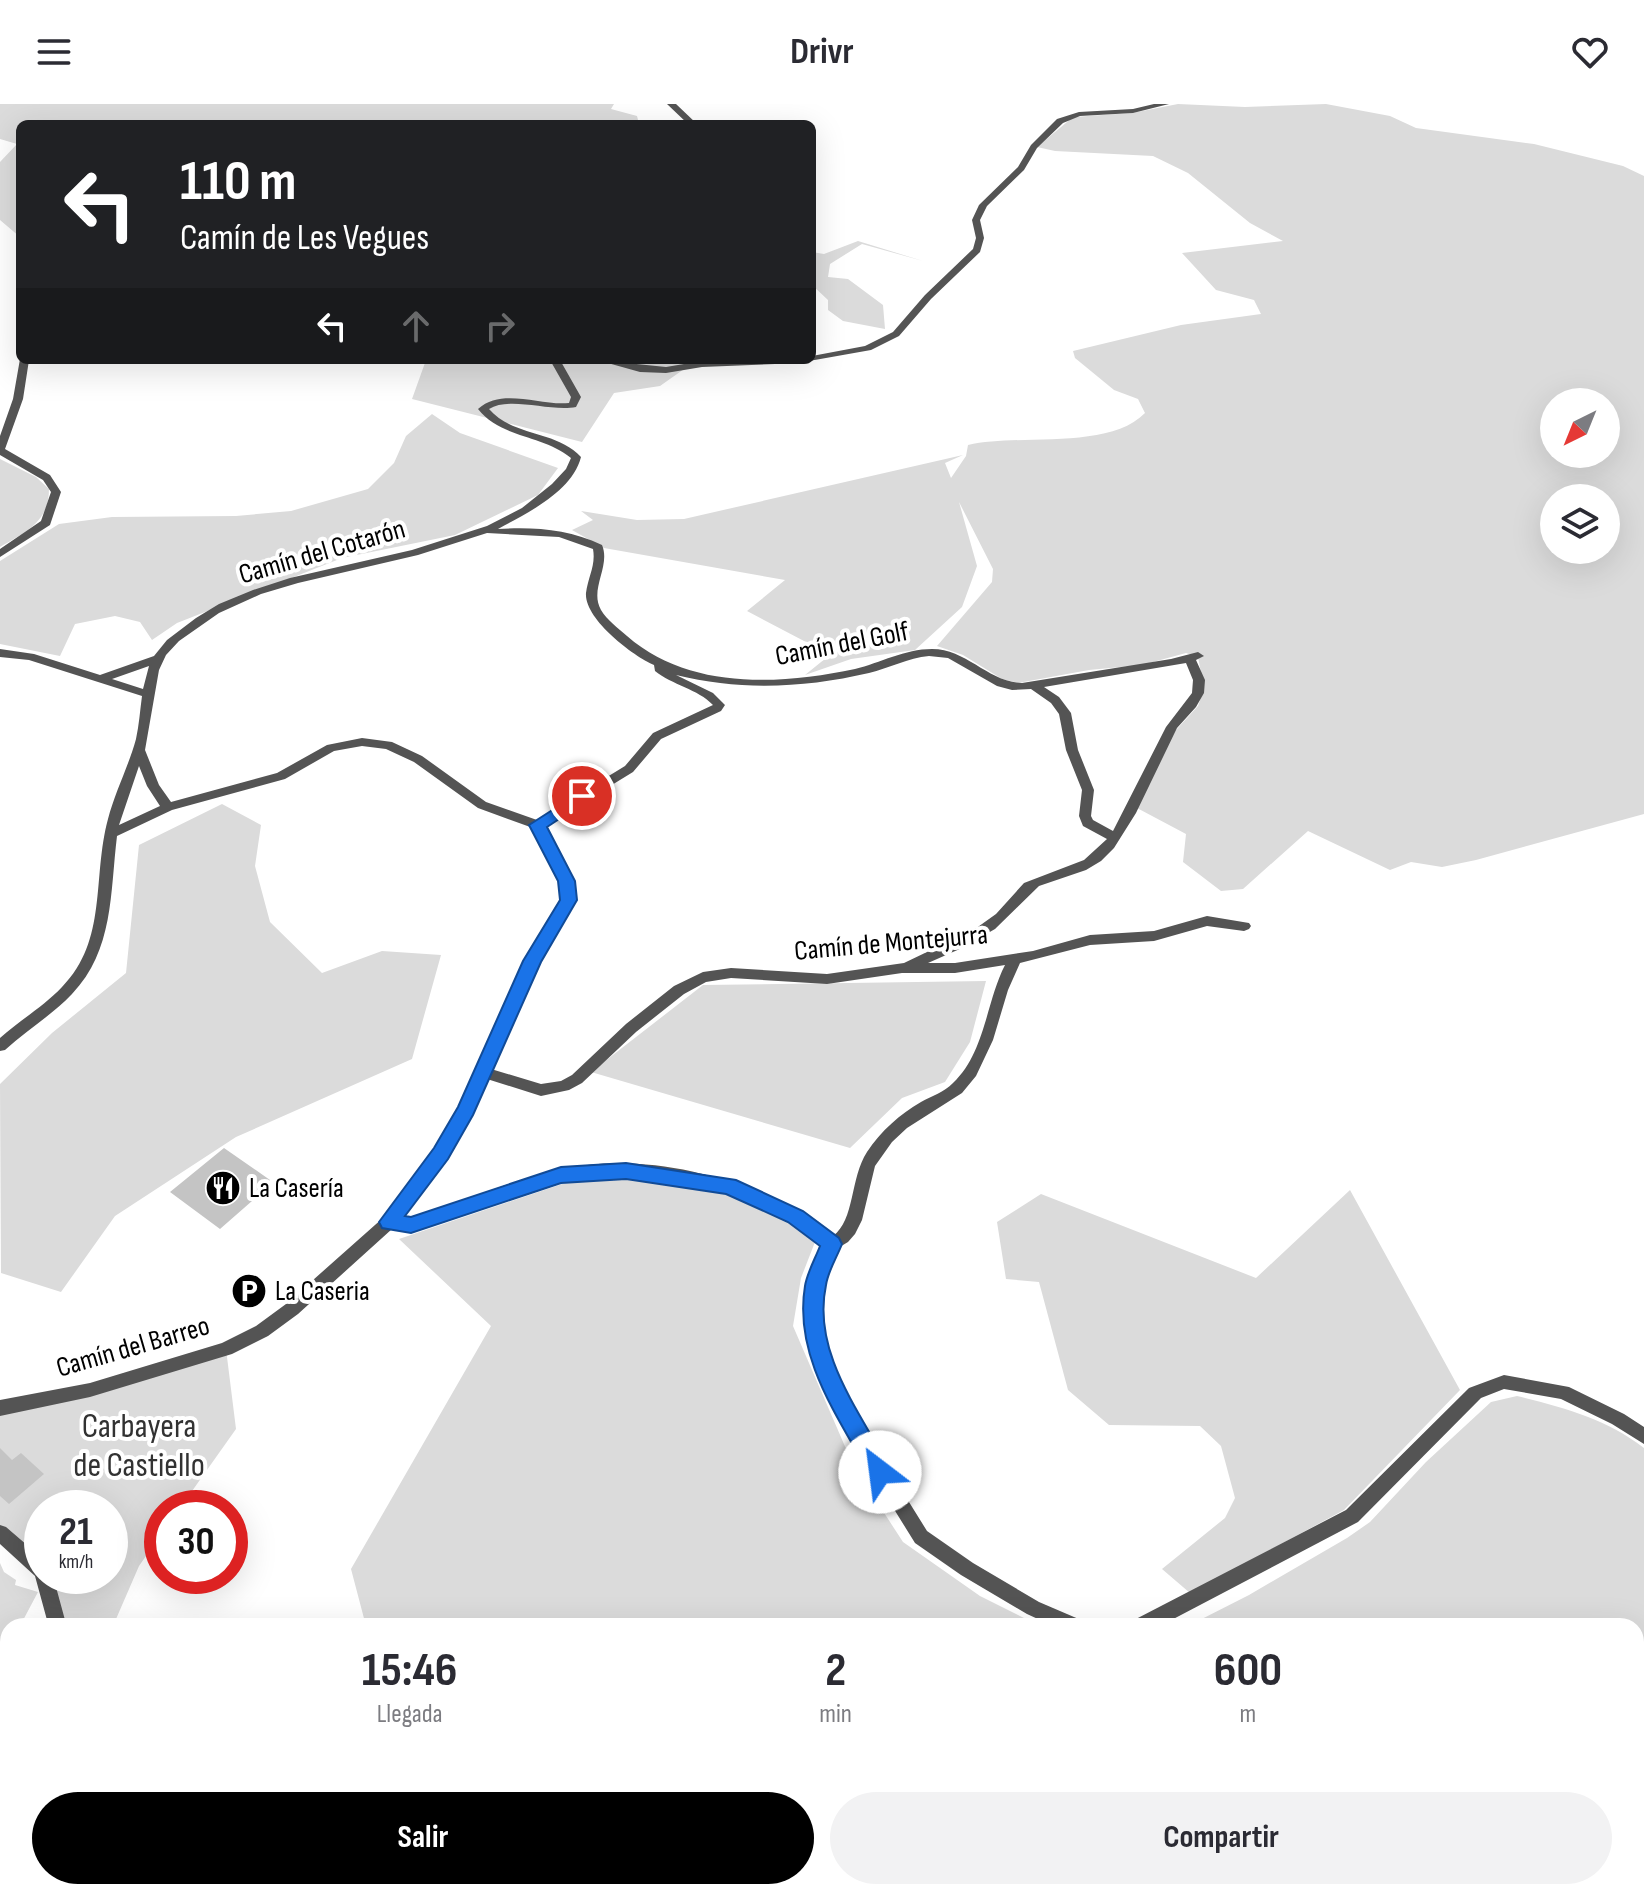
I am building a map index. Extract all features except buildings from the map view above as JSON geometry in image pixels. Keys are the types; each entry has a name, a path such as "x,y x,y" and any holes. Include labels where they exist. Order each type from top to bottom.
{"street":[{"path":"671,104 689,120"},
{"path":"816,358 868,348 896,334 928,297 977,250 980,238 976,220 983,205 1021,168 1034,147 1060,121 1079,114 1133,111 1165,104"},
{"path":"0,554 46,523 56,492 46,477 6,457 0,450 18,399 23,364"},
{"name":"Camín del Cotarón","path":"0,1046 46,1012 74,985 88,963 103,928 111,834 144,727 147,694 159,658 190,627 217,610 259,592 482,533 535,506 571,471 576,457 571,451 502,427 483,409 486,404 502,402 557,407 573,405 576,397 557,364"},
{"path":"619,364 666,370 694,364"},
{"name":"Camín del Golf","path":"482,533 561,533 582,538 598,547 601,556 591,597 593,607 635,649 660,664 728,682 765,683 871,669 930,651 961,659 1011,686 1194,658 1199,687 1192,704 1172,728 1146,774 1131,811 1114,837"},
{"path":"0,653 30,657 147,694"},
{"path":"104,678 159,658"},
{"path":"111,834 168,807 281,776 331,748 362,742 398,749 418,759 482,805 538,825 629,769 661,733 717,708 719,705 715,698 675,681 659,668 660,664"},
{"path":"902,968 980,933 1004,915 1033,883 1090,863 1114,837 1088,823 1085,816 1088,790 1072,750 1065,713 1055,700 1033,685"},
{"path":"138,748 153,786 168,807"},
{"name":"Camín del Barreo","path":"0,1408 90,1390 226,1349 262,1331 292,1309 389,1222 441,1153 467,1110 532,961 568,900 566,881 538,825"},
{"name":"Camín de Montejurra","path":"483,1072 541,1090 564,1086 577,1079 643,1018 679,990 703,977 731,973 827,979 902,968 955,968 1016,958 1090,940 1154,936 1207,921 1244,926"},
{"path":"1016,958 1003,980 986,1046 973,1068 958,1088 902,1120 881,1142 864,1173 854,1225 843,1239 832,1244 815,1283 812,1319 820,1362 867,1450 921,1537 967,1569 1056,1618"},
{"path":"389,1222 411,1225 561,1175 626,1171 729,1186 796,1217 832,1244"},
{"path":"1156,1618 1352,1516 1475,1393 1504,1382 1563,1392 1618,1419 1644,1436"},
{"path":"0,1533 24,1554"},
{"path":"48,1594 53,1618"}],"green space":[{"path":"0,104 614,104 611,109 637,116 638,120 16,120 16,144 0,139"},
{"path":"1178,104 1245,107 1326,104 1390,116 1416,128 1534,144 1623,166 1644,176 1644,814 1476,860 1442,867 1411,862 1390,870 1308,831 1243,889 1221,891 1183,862 1186,834 1137,808 1151,774 1176,730 1198,706 1204,689 1198,657 1186,653 1142,665 1089,670 1018,683 1002,679 963,655 937,646 992,582 993,569 959,502 977,566 962,607 915,650 851,659 805,675 826,658 825,652 747,611 785,580 604,548 572,530 593,520 581,511 637,520 684,519 963,455 945,463 951,478 966,456 968,445 1086,437 1129,425 1145,413 1138,399 1114,390 1075,358 1073,351 1181,325 1261,314 1254,300 1216,290 1182,253 1283,241 1250,223 1188,173 1153,156 1055,151 1037,147 1073,117 1132,113"},
{"path":"16,145 16,234 0,220 0,162"},
{"path":"858,241 923,261 862,244 830,264 828,277 848,279 883,305 885,329 843,321 828,310 828,300 816,289 816,253 824,254"},
{"path":"425,364 691,364 660,386 614,393 582,442 412,399"},
{"path":"432,414 460,433 558,468 538,495 455,535 342,558 177,623 152,640 140,622 115,616 75,624 60,656 0,644 0,561 59,524 112,517 236,516 291,511 368,489 394,463 406,436"},
{"path":"0,459 36,477 49,489 45,510 40,518 27,531 0,547"},
{"path":"222,804 261,825 255,866 270,922 322,973 382,951 441,955 412,1059 236,1137 115,1216 61,1292 1,1273 0,1084 52,1033 126,973 139,845"},
{"path":"986,981 970,1042 945,1082 902,1098 850,1148 591,1072 703,985"},
{"path":"609,1178 664,1182 719,1192 771,1211 794,1224 815,1242 801,1278 793,1326 853,1465 903,1542 980,1596 1024,1618 364,1618 351,1569 491,1326 399,1239 574,1180"},
{"path":"1350,1190 1460,1390 1344,1510 1190,1593 1162,1569 1225,1518 1235,1498 1221,1446 1200,1426 1109,1425 1068,1390 1039,1282 1006,1279 997,1222 1041,1194 1256,1278"},
{"name":"Carbayera de Castiello","path":"226,1349 236,1429 193,1490 144,1490 144,1559 128,1591 128,1490 24,1490 24,1554 0,1533 0,1408"},
{"path":"1517,1396 1567,1410 1615,1429 1644,1448 1644,1618 1204,1618 1249,1595 1370,1522 1426,1462 1491,1402"},
{"path":"0,1563 4,1572 16,1580 15,1585 24,1588 24,1594 37,1594 24,1618 0,1618"},
{"name":"Carbayera de Castiello","path":"48,1594 127,1594 116,1618 53,1618"}],"place":[{"name":"La Casería","path":"223,1188"},
{"name":"La Caseria","path":"249,1291"}],"route":[{"path":"582,796 538,825 566,881 568,900 561,916 532,961 510,1006 467,1110 441,1153 389,1222 411,1225 561,1175 626,1171 729,1186 796,1217 832,1244 815,1283 812,1319 820,1362 880,1472"}]}
